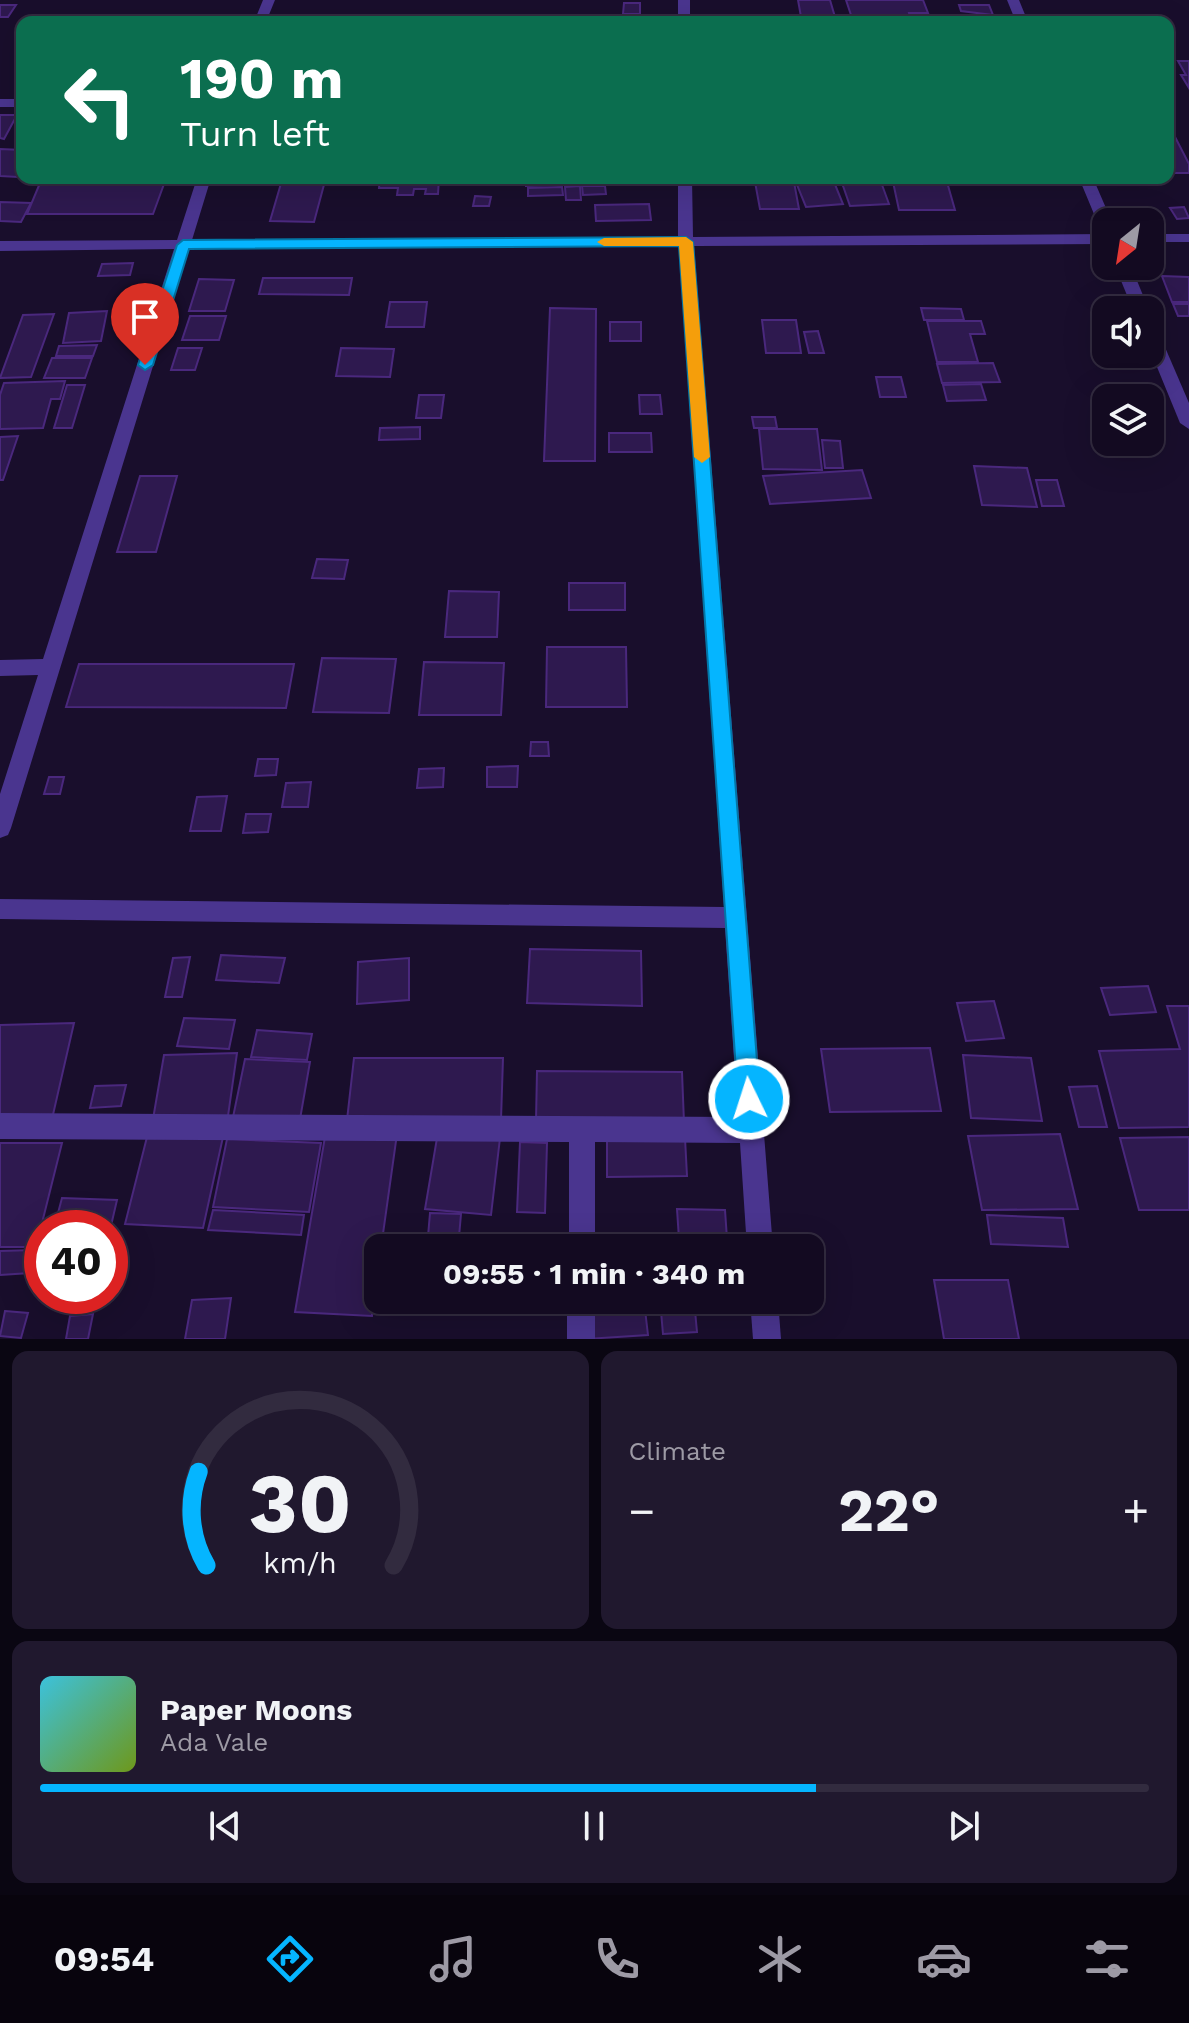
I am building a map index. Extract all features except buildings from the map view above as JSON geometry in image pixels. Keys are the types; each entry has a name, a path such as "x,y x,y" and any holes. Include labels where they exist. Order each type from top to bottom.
{"street":[{"path":"0,828 202,184"},
{"path":"685,184 686,242 759,1234"},
{"path":"1088,184 1098,208"},
{"path":"1164,238 1189,238"},
{"path":"0,246 1092,239"},
{"path":"1164,364 1189,423"},
{"path":"0,668 51,667"},
{"path":"0,909 736,918"},
{"path":"0,1126 751,1130"},
{"path":"582,1129 582,1234"},
{"path":"581,1314 581,1339"},
{"path":"765,1314 767,1339"}],"slow traffic":[{"path":"604,242 686,242 702,457"}],"route":[{"path":"145,365 183,245 686,242 749,1099"}]}
